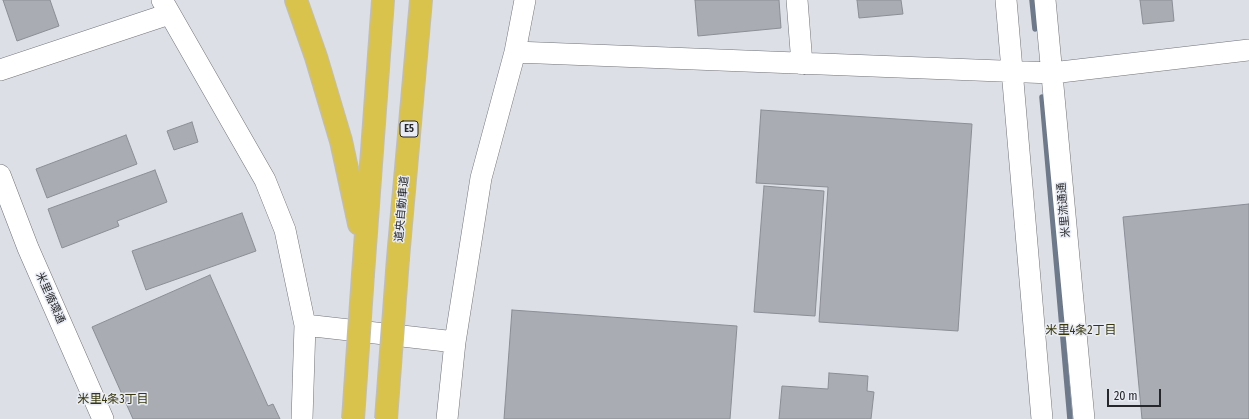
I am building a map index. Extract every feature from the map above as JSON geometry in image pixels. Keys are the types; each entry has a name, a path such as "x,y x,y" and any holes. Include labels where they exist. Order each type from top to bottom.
{"highway":[{"path":"296,0 316,57 341,141 364,246"},
{"path":"354,419 364,246 383,0"},
{"name":"道央自動車道","path":"386,419 398,258 421,0"}],"street":[{"path":"448,419 455,342 481,178 515,52 525,0"},
{"path":"797,0 802,64"},
{"path":"1006,0 1014,73 1042,419"},
{"name":"米里流通通","path":"1046,0 1084,419"},
{"path":"0,70 166,7 265,180 285,230 305,325 302,419"},
{"path":"515,52 1052,74 1249,50"},
{"name":"米里循環通","path":"0,175 28,248 103,419"},
{"path":"305,325 455,342"}],"building":[{"path":"3,0 50,0 59,26 17,41"},
{"path":"695,0 779,0 781,28 698,36"},
{"path":"857,0 901,0 903,14 859,18"},
{"path":"1140,0 1172,0 1174,21 1143,24"},
{"path":"761,110 972,124 958,331 819,322 828,187 756,183"},
{"path":"192,122 198,142 174,150 167,131"},
{"path":"126,135 137,164 47,198 36,169"},
{"path":"155,170 167,202 117,221 119,226 62,248 48,209"},
{"path":"764,186 824,191 815,316 754,312"},
{"path":"1249,204 1249,419 1142,419 1123,217"},
{"path":"242,213 256,251 146,290 132,251"},
{"path":"210,275 268,406 273,404 280,419 133,419 92,327"},
{"path":"512,310 737,326 730,419 504,419"},
{"path":"829,373 868,376 867,391 874,392 871,419 779,419 782,386 828,389"}],"waterway":[{"path":"1032,0 1035,29"},
{"path":"1042,97 1070,419"}],"district":[{"name":"米里4条2丁目","path":"1081,331"},
{"name":"米里4条3丁目","path":"113,400"}]}
